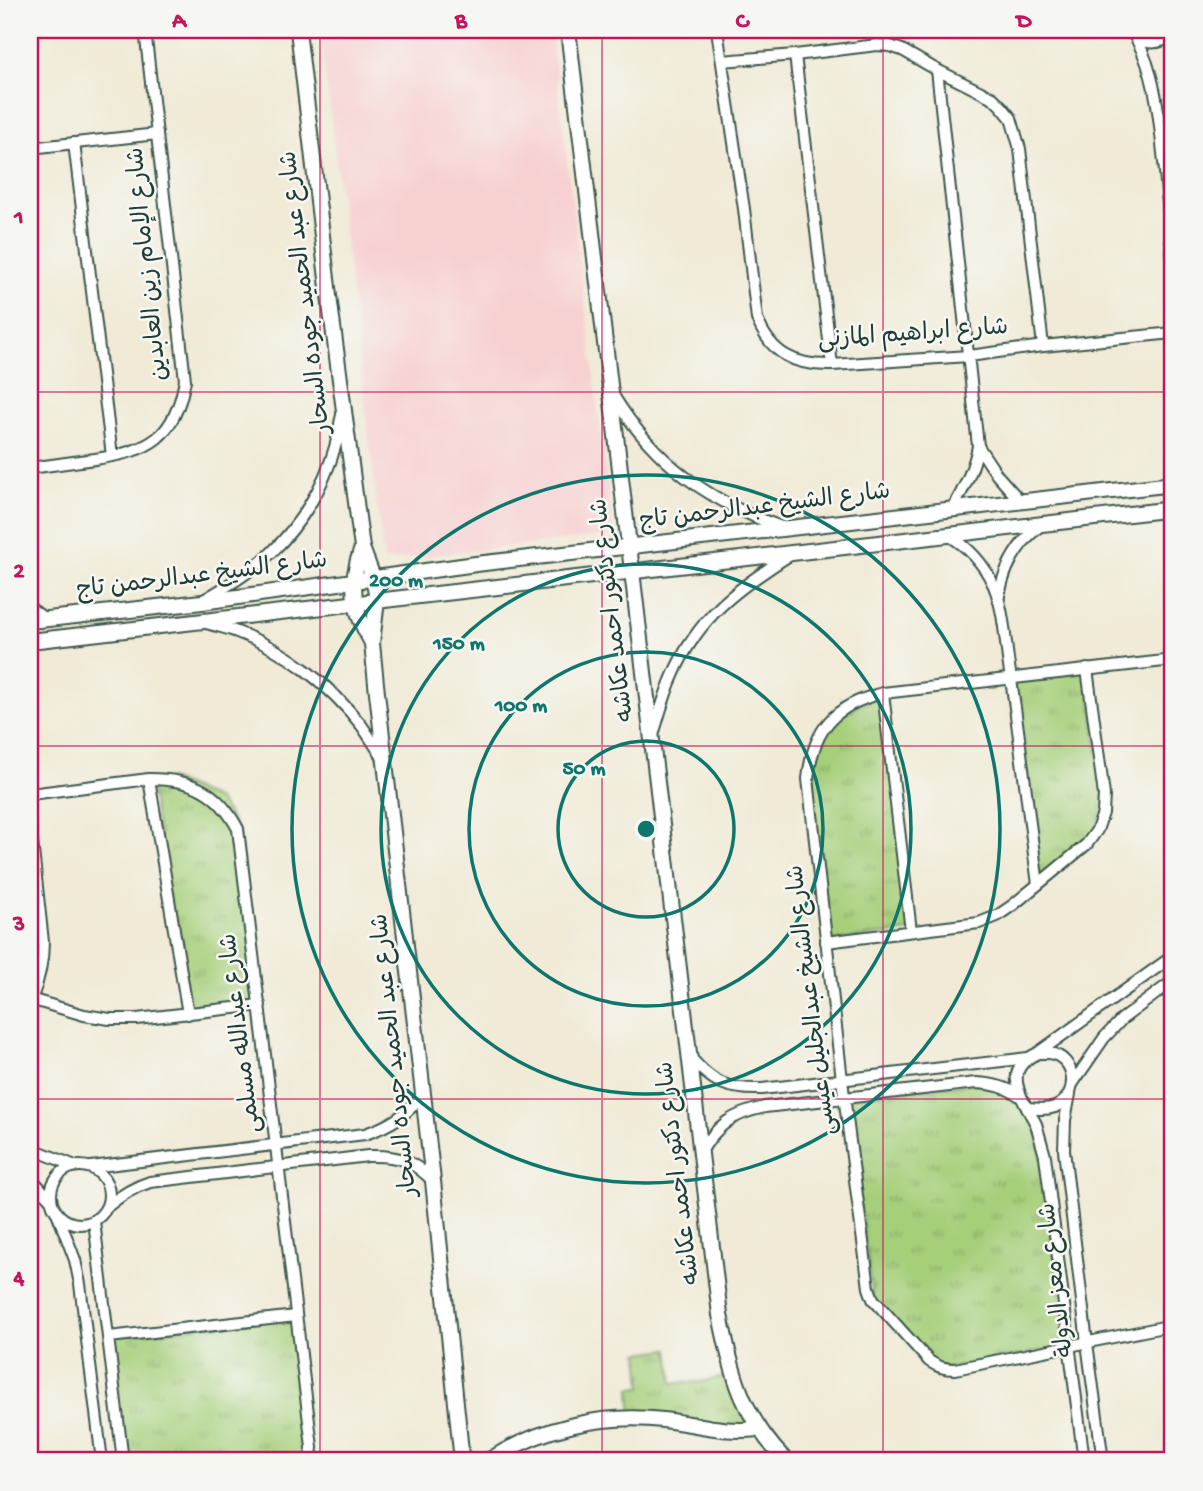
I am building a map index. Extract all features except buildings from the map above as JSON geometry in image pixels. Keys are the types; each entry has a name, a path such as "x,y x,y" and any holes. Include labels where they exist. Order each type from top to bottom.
{"street":[{"name":"شارع الإمام زين العابدين","path":"30,467 131,453 148,445 163,433 182,401 185,380 145,30"},
{"name":"شارع عبد الحميد جوده السحار","path":"298,30 362,548 373,577 377,600 372,643 462,1461"},
{"name":"شارع دكتور احمد عكاشه","path":"568,30 721,1320 741,1396 758,1429 786,1461"},
{"name":"شارع ابراهيم المازنى","path":"717,30 744,209 757,319 763,334 773,347 786,356 821,365 832,365 969,356 1173,333"},
{"path":"1132,34 1150,43 1161,42 1173,35"},
{"path":"1132,34 1142,50 1153,84 1159,117 1173,261"},
{"path":"722,61 877,45 890,46 993,98 1011,118 1020,149 1043,346"},
{"path":"795,55 832,365"},
{"path":"937,70 978,446 969,478 952,509"},
{"path":"30,148 157,134"},
{"path":"74,143 112,456"},
{"path":"610,390 640,434 678,472 722,502 787,529"},
{"path":"202,602 238,580 270,554 297,523 319,488 334,449 343,409"},
{"path":"978,446 997,475 1021,502"},
{"name":"شارع الشيخ عبدالرحمن تاج","path":"30,621 202,602 373,577 1173,484"},
{"name":"شارع الشيخ عبدالرحمن تاج","path":"30,641 1173,509"},
{"path":"998,599 1012,557 1025,539 1041,524"},
{"path":"948,535 979,561 998,599 1038,884"},
{"name":"شارع عبد الحميد جوده السحار","path":"362,548 353,580 359,617 372,643"},
{"path":"652,738 671,678 699,629 739,589 794,552"},
{"path":"30,608 45,619"},
{"path":"134,609 136,628"},
{"path":"200,621 238,632 274,649 307,670 354,716 384,760"},
{"name":"شارع الشيخ عبدالجليل عيسى","path":"1173,660 1011,677 883,693 863,698 844,708 829,721 817,738 810,758 808,779 842,1080 869,1288 873,1299 929,1361 946,1369 1173,1325"},
{"path":"826,942 979,922 997,916 1087,845 1097,830 1103,813 1104,795 1087,669"},
{"path":"883,693 911,931"},
{"path":"149,779 188,1014"},
{"name":"شارع عبدالله مسلمى","path":"30,794 149,779 187,782 218,800 231,815 238,829 312,1447 311,1461"},
{"path":"30,824 43,962 39,981 30,1000 84,1016 110,1019 137,1019 260,1005"},
{"path":"689,1056 703,1073 720,1084 741,1090 842,1080 1033,1055 1049,1053 1059,1056 1072,1072 1071,1089 1063,1103 1052,1108 1027,1108 1016,1087 1020,1066 1033,1055 1173,956"},
{"name":"شارع معز الدولة","path":"1103,1461 1064,1150 1065,1121 1071,1089 1088,1059 1122,1019 1173,981"},
{"path":"701,1153 711,1135 726,1121 744,1111 765,1107 976,1083 994,1084 1021,1097"},
{"path":"30,1148 75,1166 91,1167 365,1134 398,1119 412,1108 423,1094"},
{"name":"شارع معز الدولة","path":"1027,1108 1036,1124 1045,1156 1084,1461"},
{"path":"58,1215 75,1224 94,1221 121,1195 150,1182 387,1155 421,1168 433,1181"},
{"path":"75,1166 56,1177 51,1188 51,1199 75,1260 80,1284 102,1461"},
{"path":"91,1167 101,1173 107,1183 110,1194 108,1206"},
{"path":"30,1177 51,1199"},
{"path":"94,1221 123,1461"},
{"path":"109,1337 296,1316"},
{"path":"488,1461 513,1446 543,1434 610,1419 663,1420 722,1430 758,1429"}],"shaded area":[{"path":"320,30 551,30 614,535 384,561"}],"green space":[{"path":"1087,669 1104,795 1097,830 1038,884 1011,678"},
{"path":"883,693 911,931 826,942 808,779 829,721"},
{"path":"149,779 169,779 218,800 238,829 260,1005 188,1014"},
{"path":"30,824 43,942 30,999"},
{"path":"976,1083 1011,1090 1036,1124 1069,1346 946,1369 937,1366 873,1299 845,1098"},
{"path":"296,1316 311,1461 123,1461 109,1337"},
{"path":"669,1349 673,1383 700,1382 734,1375 758,1429 632,1419 630,1388 642,1387 639,1353"}]}
